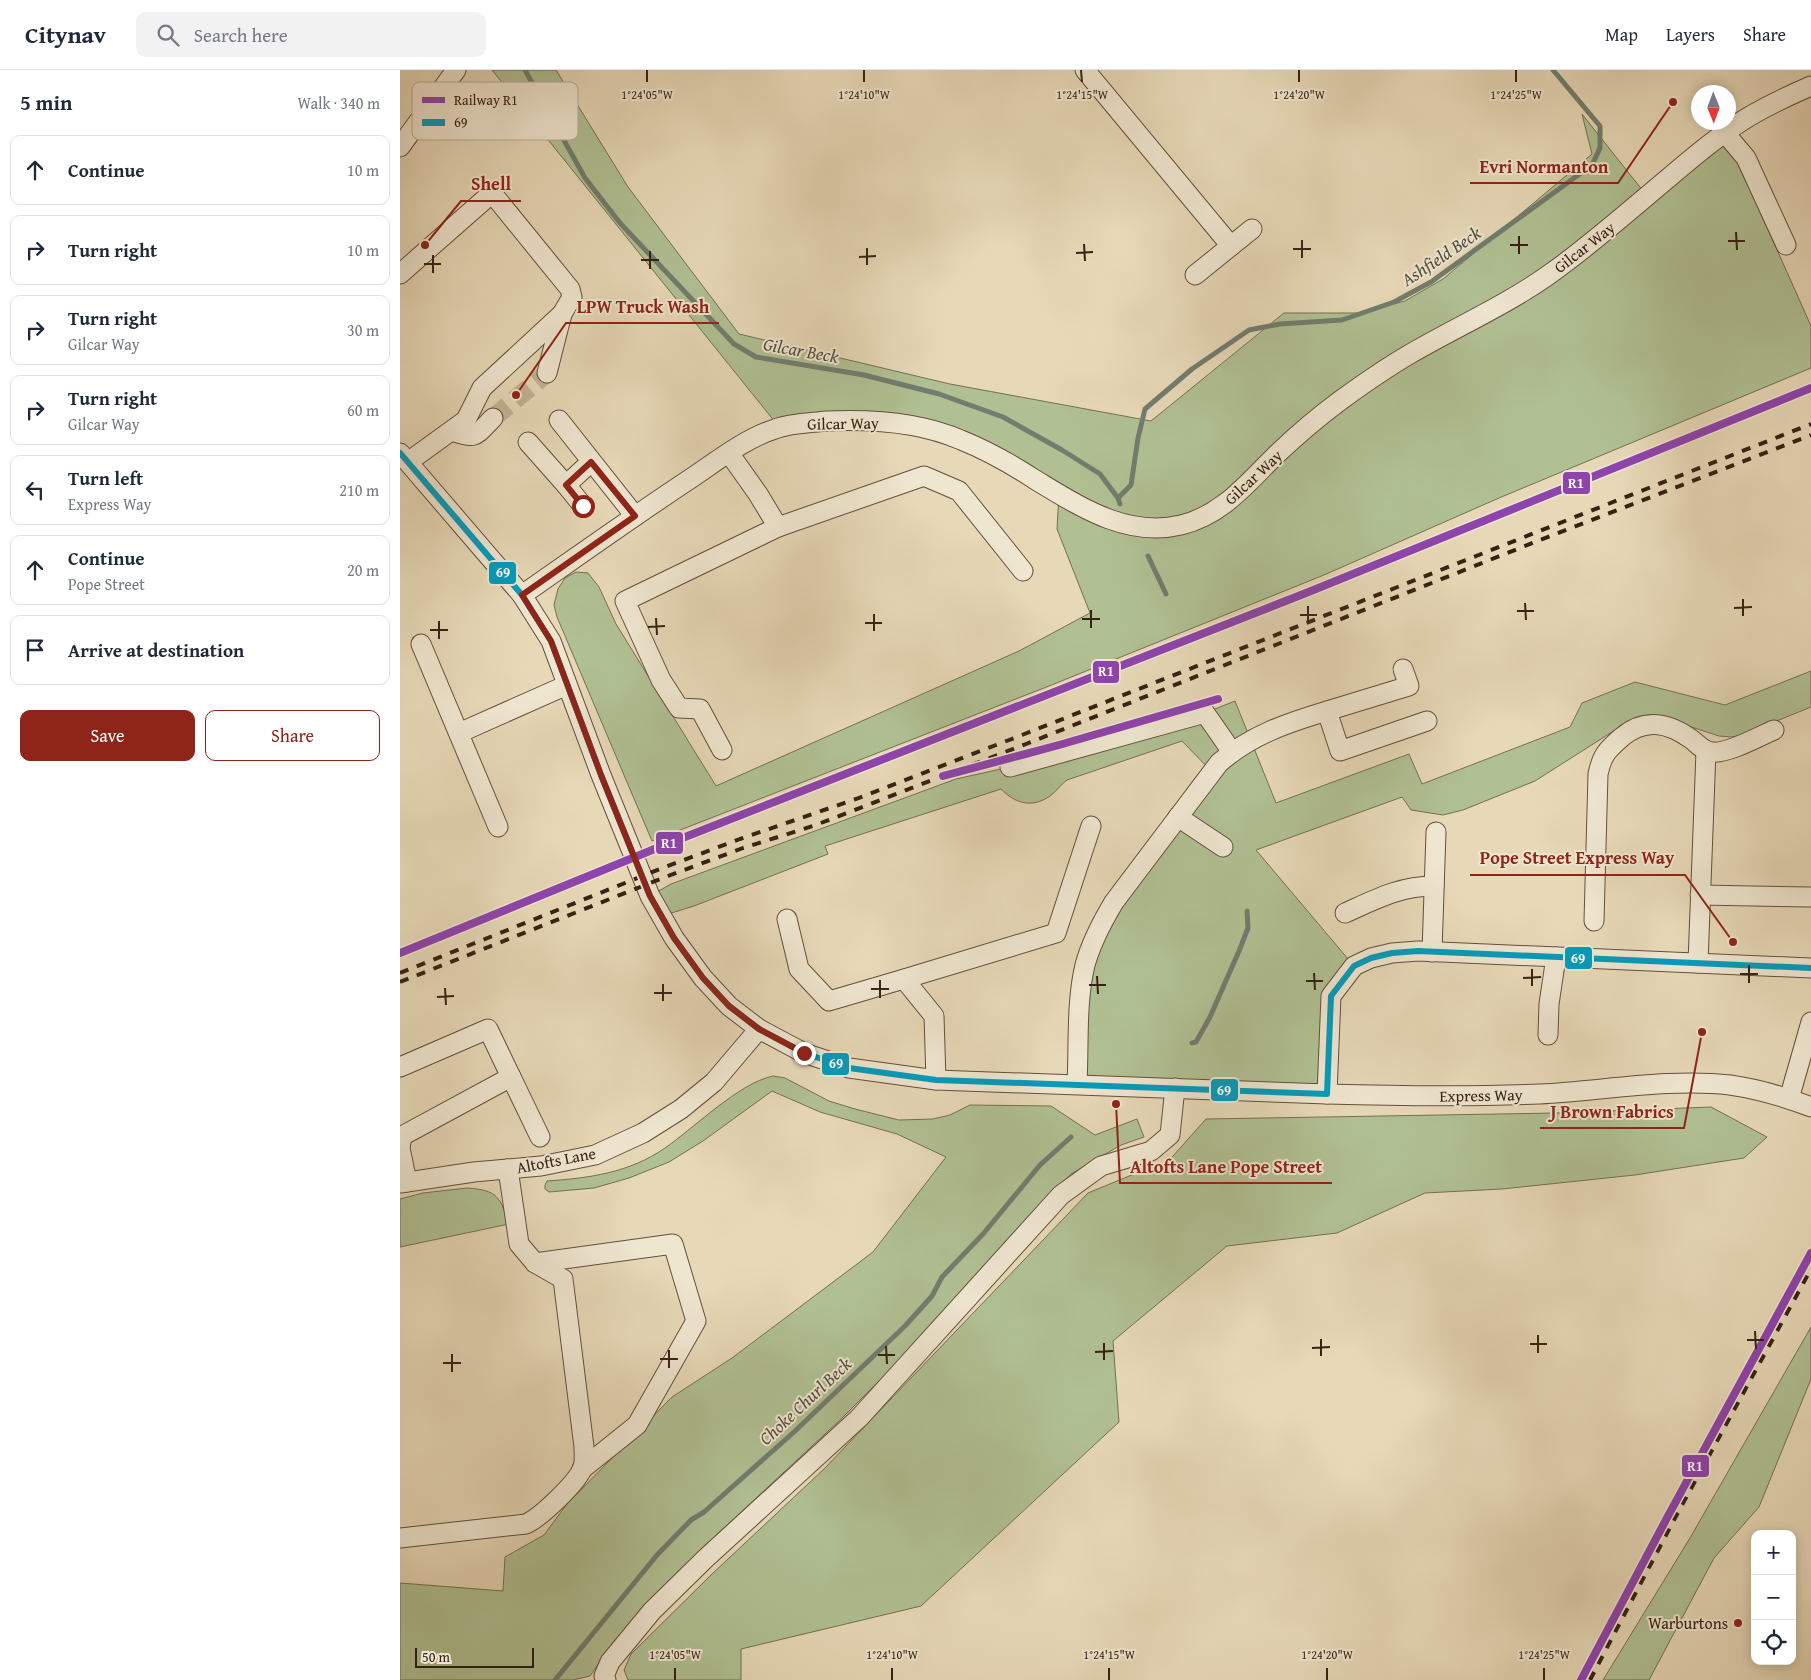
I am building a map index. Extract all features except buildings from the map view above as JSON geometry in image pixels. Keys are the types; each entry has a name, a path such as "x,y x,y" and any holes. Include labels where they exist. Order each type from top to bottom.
{"street":[{"path":"447,82 456,70"},
{"path":"1085,70 1230,246"},
{"name":"Gilcar Way","path":"522,595 729,453 760,434 779,427 800,424 869,420 931,430 960,439 1022,471 1105,519 1140,528 1180,526 1199,520 1229,502 1280,452 1342,400 1411,353 1483,315 1552,272 1618,221 1689,160 1725,133 1748,117 1811,86"},
{"path":"400,147 412,130"},
{"path":"1725,133 1746,158 1786,245"},
{"path":"400,274 492,193 570,289 572,297 562,314 482,388 466,420 452,431 404,458 522,595 551,641 601,775 650,896 674,938 703,978 729,1006 759,1029"},
{"path":"1195,275 1252,229"},
{"path":"546,373 562,314"},
{"path":"452,431 469,437 474,436 493,418"},
{"path":"559,420 635,516"},
{"path":"528,442 583,506"},
{"path":"729,453 758,494 778,527"},
{"path":"566,485 591,462"},
{"path":"722,750 700,709 679,708 661,680 625,601 778,527 924,476 959,491 1023,571"},
{"path":"421,644 498,827"},
{"path":"1077,1084 1081,994 1085,965 1102,922 1114,902 1219,763 1232,752 1259,736 1304,718 1409,686 1402,669"},
{"path":"459,732 567,685"},
{"path":"1327,711 1340,752 1427,721"},
{"path":"1021,770 1206,713 1232,752"},
{"path":"1594,921 1598,774 1601,759 1608,749 1626,734 1640,726 1655,723 1683,734 1706,751 1713,752 1725,751 1774,730"},
{"path":"1698,963 1706,751"},
{"path":"1178,817 1223,847"},
{"path":"787,919 799,969 829,1001 1056,933 1091,826"},
{"path":"1432,952 1436,832"},
{"path":"1345,912 1394,891 1418,886 1434,886"},
{"path":"1700,895 1811,897"},
{"path":"1327,1094 1331,996 1354,966 1371,958 1392,953 1432,952 1811,968"},
{"path":"1548,1035 1549,1004 1556,957"},
{"path":"904,979 934,1016 936,1080"},
{"path":"1789,1099 1811,1022"},
{"path":"400,1068 488,1029 540,1137"},
{"name":"Express Way","path":"759,1029 804,1053 849,1068 936,1080 1327,1094 1470,1096 1542,1094 1692,1083 1730,1086 1773,1094 1811,1107"},
{"name":"Altofts Lane","path":"404,1183 474,1172 541,1166 595,1155 643,1133 681,1109 714,1082 759,1029"},
{"path":"404,1183 400,1148 401,1137 511,1077"},
{"path":"606,1680 604,1676 610,1662 652,1611 705,1559 859,1418 1061,1195 1101,1166 1150,1151 1170,1135 1175,1088"},
{"path":"400,1538 526,1524 535,1520 561,1495 579,1475 584,1465 584,1447 563,1279 535,1263 519,1244 508,1169"},
{"path":"535,1263 673,1244 696,1321 637,1425 582,1469"}],"green space":[{"path":"492,70 556,70 563,82 502,82"},
{"path":"578,106 628,187 739,334 950,384 1151,421 1284,313 1358,313 1405,301 1443,279 1592,154 1582,114 1647,196 1725,133 1811,326 1811,368 1499,498 1324,575 1049,686 652,841 557,617 554,605 558,589 565,578 576,572 588,573 599,587 616,624 716,786 1019,651 1090,613 1057,529 1059,494 931,430 779,427 548,140 578,140"},
{"path":"1811,671 1811,707 1742,735 1732,737 1719,736 1658,716 1634,718 1535,781 1463,810 1443,815 1411,810 1402,797 1256,850 1354,966 1331,996 1327,1094 1077,1084 1094,941 1212,772 1182,741 1067,780 1043,800 1024,803 1012,798 1001,789 825,846 828,854 694,906 662,916 650,896 671,884 956,779 1010,767 1205,713 1235,701 1276,803 1409,754 1422,784 1570,727 1582,703 1635,682 1725,705"},
{"path":"773,1076 785,1078 829,1101 899,1120 933,1119 950,1115 970,1105 1051,1106 1095,1135 1137,1119 1144,1137 1121,1145 1071,1174 916,1344 839,1421 697,1553 614,1641 590,1676 573,1680 400,1680 400,1583 503,1591 505,1557 544,1535 567,1504 672,1397 732,1358 873,1252 946,1157 897,1134 820,1112 772,1091 703,1141 669,1162 629,1178 594,1188 549,1192 545,1189 547,1181 608,1173 637,1163 665,1148 746,1087"},
{"path":"1711,1107 1767,1137 1744,1158 1635,1175 1502,1189 1425,1193 1337,1233 1227,1246 1113,1341 1119,1422 921,1606 741,1649 741,1680 628,1680 624,1670 631,1654 712,1574 824,1469 1088,1193 1134,1174 1165,1165 1206,1119 1557,1113"},
{"path":"467,1188 492,1193 500,1201 509,1224 400,1247 400,1199 423,1193"},
{"path":"1811,1327 1811,1379 1759,1507 1714,1558 1649,1680 1603,1680 1690,1538"}],"waterway":[{"name":"Gilcar Beck","path":"525,70 532,82"},
{"name":"Ashfield Beck","path":"1118,498 1131,485 1138,438 1145,409 1192,369 1249,330 1280,324 1342,320 1394,302 1431,282 1592,165 1600,148 1600,126 1553,70"},
{"name":"Gilcar Beck","path":"564,140 585,178 620,223 734,344 756,357 864,375 939,394 1003,417 1100,474 1118,498 1120,504"},
{"name":"Choke Churl Beck","path":"1148,556 1166,594"},
{"name":"Choke Churl Beck","path":"1192,1043 1196,1042 1210,1017 1239,951 1248,928 1247,911"},
{"name":"Choke Churl Beck","path":"555,1680 657,1555 691,1520 704,1512 794,1432 905,1326 932,1296 942,1277 983,1234 1040,1165 1071,1137"}],"tunnel":[{"path":"493,418 547,373"}],"railway":[{"path":"400,973 665,867 856,799 1022,735 1811,424"},
{"path":"400,982 668,876 743,848 813,826 1026,744 1540,540 1811,435"},
{"path":"999,761 1218,699"},
{"path":"1581,1680 1811,1253"},
{"path":"1590,1680 1675,1518 1811,1269"}],"rail line":[{"name":"R1","path":"400,953 657,848 1306,593 1811,388"},
{"name":"R1","path":"943,776 1218,699"},
{"name":"R1","path":"1581,1680 1811,1253"}],"transit line":[{"name":"69","path":"400,453 522,595 551,641 601,775 650,896 674,938 703,978 729,1006 759,1029 804,1053 849,1068 936,1080 1327,1094 1331,996 1354,966 1371,958 1392,953 1418,951 1811,968"}],"place":[{"name":"Evri Normanton","path":"1673,102"},
{"name":"Shell","path":"425,245"},
{"name":"LPW Truck Wash","path":"516,395"},
{"name":"Pope Street Express Way","path":"1733,942"},
{"name":"J Brown Fabrics","path":"1702,1032"},
{"name":"Altofts Lane Pope Street","path":"1116,1104"},
{"name":"Warburtons","path":"1738,1623"}],"route":[{"path":"583,506 566,485 591,462 635,516 522,595 551,641 601,775 650,896 674,938 703,978 729,1006 759,1029 804,1053"}]}
